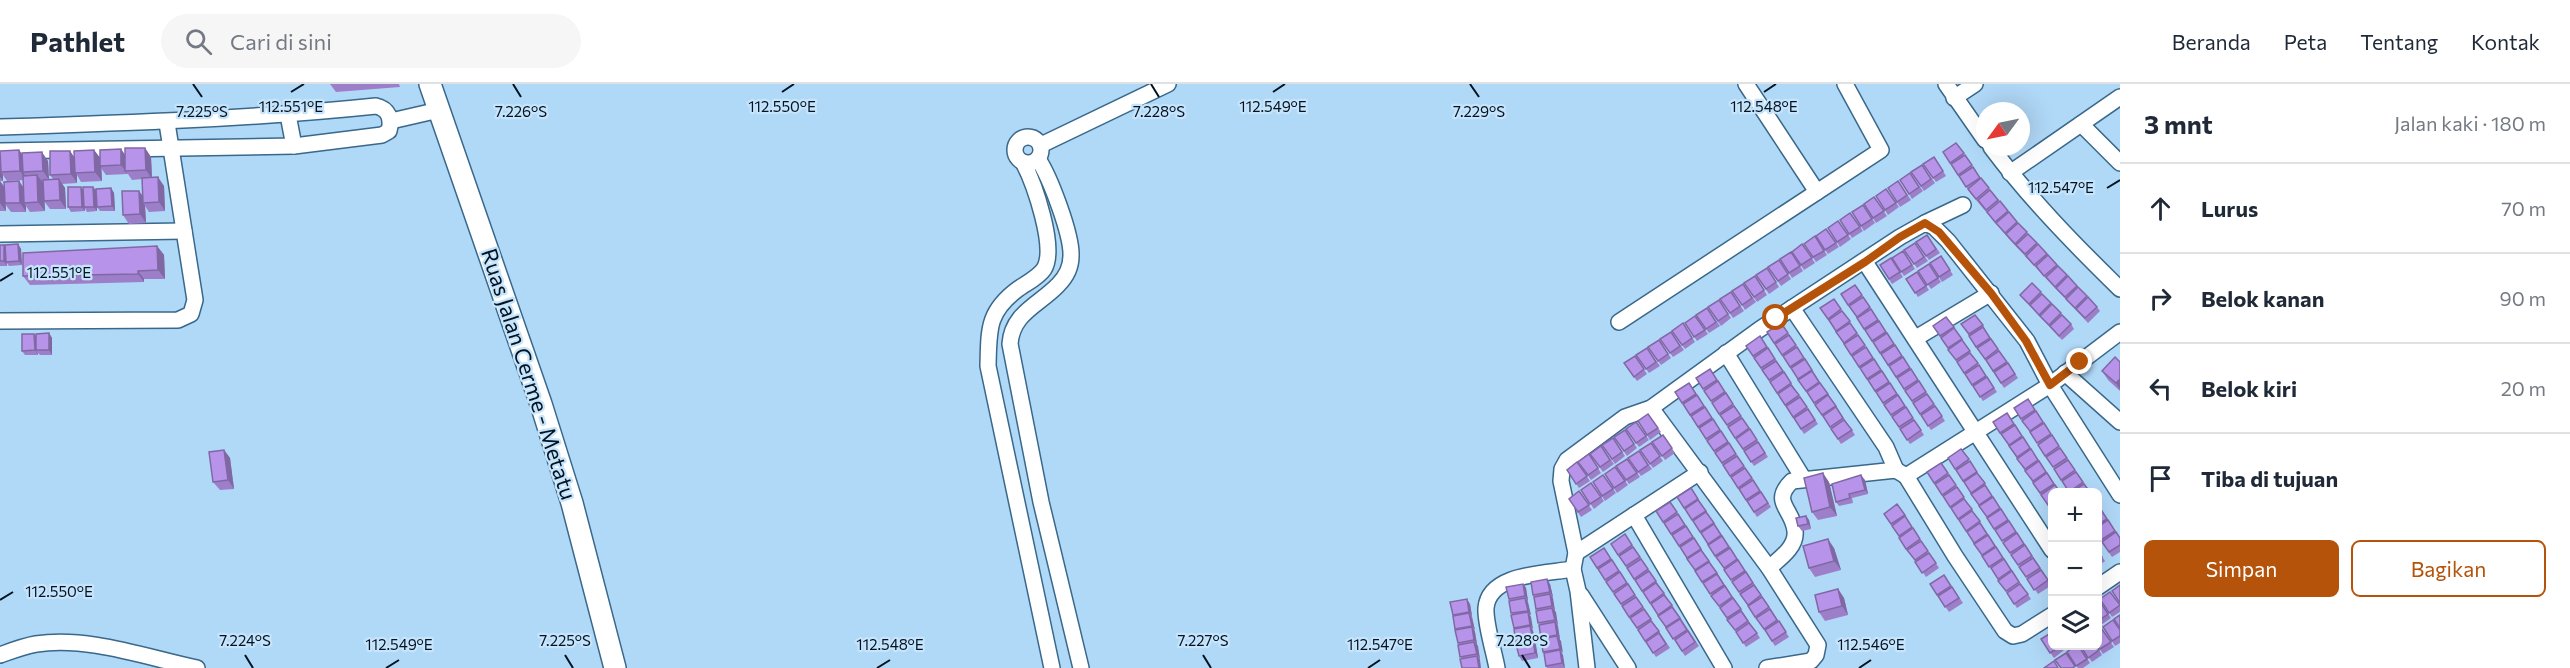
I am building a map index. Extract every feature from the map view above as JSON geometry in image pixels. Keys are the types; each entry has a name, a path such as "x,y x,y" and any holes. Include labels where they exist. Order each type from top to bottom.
{"main road":[{"name":"Ruas Jalan Cerme - Metatu","path":"430,84 568,492 615,668"}],"street":[{"path":"1034,156 1168,84"},
{"path":"1746,84 1817,192"},
{"path":"1619,322 1881,150 1845,84"},
{"path":"1975,84 1950,91 1976,127"},
{"path":"2010,173 2119,99"},
{"path":"0,127 167,123 288,115 376,106 387,112 391,121 389,131 382,135 294,146 0,151"},
{"path":"391,121 439,110"},
{"path":"288,115 294,146"},
{"path":"0,321 178,320 191,315 195,300 167,123"},
{"path":"2081,124 2120,164"},
{"path":"1034,156 1047,174 1063,221 1071,254 1069,269 1058,285 1019,317 1011,332 1010,344 1041,502 1079,668"},
{"path":"1034,156 1031,178 1041,211 1049,256 1044,269 1006,298 994,312 989,328 988,366 1052,668"},
{"path":"1997,156 2075,245 2120,289"},
{"path":"1587,668 1578,591 1573,569 1576,553 1561,481 1562,470 1567,460 1625,417 1652,408 1726,353 1900,237 1963,205"},
{"path":"1925,223 1939,232 1991,293 2026,341 2050,385 2114,475 2120,495"},
{"path":"0,234 184,231"},
{"path":"1865,262 2048,544"},
{"path":"1916,338 1991,293"},
{"path":"1792,308 2006,631 2013,636 2022,634 2048,618"},
{"path":"1769,568 1788,551 1795,531 1781,499 1784,488 1792,481 1803,478 1901,473 1976,431 2050,385 2120,332"},
{"path":"1726,353 1803,478"},
{"path":"2065,373 2120,422"},
{"path":"1652,408 1769,568 1818,645 1811,661 1767,668"},
{"path":"1576,553 1700,472"},
{"path":"1634,515 1724,668"},
{"path":"1497,668 1486,609 1490,593 1504,581 1573,569"},
{"path":"2102,584 2120,572"},
{"path":"1578,591 1628,668"},
{"path":"0,656 34,644 62,642 109,649 196,668"}],"building":[{"path":"1956,143 1964,153 1950,163 1943,152"},
{"path":"125,148 145,148 146,170 125,171"},
{"path":"121,149 121,165 100,166 100,150"},
{"path":"19,150 20,171 1,172 0,151"},
{"path":"94,150 95,172 75,173 74,151"},
{"path":"50,151 70,151 71,174 50,175"},
{"path":"42,152 43,171 23,172 22,153"},
{"path":"1965,155 1972,165 1958,175 1951,164"},
{"path":"1934,157 1943,171 1933,178 1923,164"},
{"path":"1922,165 1931,179 1921,186 1911,172"},
{"path":"1973,167 1980,178 1966,187 1959,176"},
{"path":"1910,173 1919,187 1909,194 1900,180"},
{"path":"37,175 38,202 24,203 23,176"},
{"path":"158,177 159,202 143,203 142,178"},
{"path":"1981,178 1989,188 1976,199 1968,189"},
{"path":"59,179 60,200 44,201 43,180"},
{"path":"19,181 20,203 5,203 4,182"},
{"path":"1898,181 1907,195 1897,202 1888,188"},
{"path":"68,187 81,187 82,207 68,207"},
{"path":"83,187 93,187 94,207 84,207"},
{"path":"111,188 112,206 97,207 96,189"},
{"path":"1886,189 1896,203 1885,210 1876,196"},
{"path":"1990,190 1998,200 1986,210 1978,200"},
{"path":"122,191 139,191 140,214 123,215"},
{"path":"1874,197 1884,211 1873,218 1864,204"},
{"path":"2000,201 2008,211 1995,222 1987,212"},
{"path":"1863,205 1872,219 1861,226 1852,212"},
{"path":"2009,212 2017,222 2005,233 1996,223"},
{"path":"1850,213 1860,227 1849,234 1840,220"},
{"path":"1838,221 1848,235 1837,242 1828,228"},
{"path":"2018,223 2027,232 2015,244 2006,234"},
{"path":"1826,229 1836,243 1825,250 1816,236"},
{"path":"2028,234 2037,243 2025,254 2016,245"},
{"path":"1927,235 1936,249 1926,256 1916,242"},
{"path":"1815,236 1824,251 1813,257 1804,244"},
{"path":"1915,243 1924,257 1914,264 1904,250"},
{"path":"18,244 19,261 6,262 5,245"},
{"path":"1802,244 1812,258 1801,265 1792,252"},
{"path":"2038,244 2047,254 2034,265 2026,256"},
{"path":"0,245 4,245 4,261 0,261"},
{"path":"157,246 158,270 138,271 138,274 23,276 23,253"},
{"path":"1903,251 1912,265 1901,272 1892,258"},
{"path":"1791,252 1800,266 1789,273 1780,259"},
{"path":"2048,255 2057,265 2044,276 2036,266"},
{"path":"1941,256 1950,270 1939,277 1930,263"},
{"path":"1891,258 1900,272 1889,279 1880,265"},
{"path":"1779,260 1788,274 1778,281 1768,267"},
{"path":"1929,264 1938,278 1927,285 1918,271"},
{"path":"2058,266 2067,275 2055,287 2046,277"},
{"path":"1767,268 1776,282 1766,289 1756,275"},
{"path":"1917,272 1926,286 1915,293 1906,279"},
{"path":"1755,276 1764,290 1754,297 1744,283"},
{"path":"2068,276 2077,286 2065,297 2056,288"},
{"path":"2032,283 2041,292 2029,304 2020,295"},
{"path":"1743,284 1752,298 1742,305 1732,291"},
{"path":"1855,285 1862,295 1848,305 1841,294"},
{"path":"2078,287 2087,296 2075,308 2066,299"},
{"path":"1731,292 1740,306 1730,313 1720,299"},
{"path":"2042,294 2051,303 2039,315 2030,305"},
{"path":"1863,297 1870,307 1857,317 1849,306"},
{"path":"2088,297 2097,307 2085,318 2076,309"},
{"path":"1834,299 1841,309 1828,319 1820,308"},
{"path":"1719,300 1728,314 1718,321 1708,307"},
{"path":"2052,304 2061,313 2049,325 2040,316"},
{"path":"1707,308 1716,322 1706,329 1696,315"},
{"path":"1871,309 1878,320 1864,329 1857,318"},
{"path":"1842,311 1850,321 1836,331 1829,320"},
{"path":"1975,315 1983,325 1969,334 1961,324"},
{"path":"2062,315 2071,324 2059,336 2050,326"},
{"path":"1695,316 1705,330 1694,337 1685,323"},
{"path":"1946,317 1954,327 1940,336 1933,326"},
{"path":"1879,321 1886,332 1872,341 1865,330"},
{"path":"1683,323 1692,338 1682,345 1672,331"},
{"path":"1781,323 1788,333 1774,343 1767,332"},
{"path":"1850,323 1857,333 1844,343 1836,332"},
{"path":"1983,327 1990,338 1976,347 1969,336"},
{"path":"1954,328 1962,339 1948,348 1941,338"},
{"path":"1671,332 1680,346 1670,353 1660,339"},
{"path":"49,333 49,350 36,350 36,334"},
{"path":"1887,333 1894,344 1880,353 1873,342"},
{"path":"22,334 34,334 35,350 22,351"},
{"path":"1789,335 1796,345 1782,355 1775,344"},
{"path":"1858,335 1865,345 1851,355 1844,344"},
{"path":"1760,336 1767,347 1753,356 1746,346"},
{"path":"1991,339 1998,349 1985,359 1977,348"},
{"path":"1659,340 1668,354 1658,361 1648,347"},
{"path":"1962,340 1970,351 1956,360 1948,350"},
{"path":"1895,345 1902,356 1888,365 1881,354"},
{"path":"1797,347 1804,358 1790,367 1783,356"},
{"path":"1866,347 1873,358 1859,367 1852,356"},
{"path":"1647,348 1656,362 1646,369 1636,355"},
{"path":"1768,348 1775,359 1761,368 1754,358"},
{"path":"1999,351 2007,362 1993,371 1986,360"},
{"path":"1970,353 1978,363 1964,373 1957,362"},
{"path":"1635,356 1644,369 1634,377 1624,363"},
{"path":"1903,357 1910,368 1896,377 1889,366"},
{"path":"2115,357 2120,362 2120,379 2116,383 2102,371"},
{"path":"1805,359 1812,370 1798,379 1791,368"},
{"path":"1874,359 1881,370 1867,379 1860,368"},
{"path":"1776,361 1783,371 1769,380 1762,370"},
{"path":"2008,363 2015,374 2001,383 1994,372"},
{"path":"1979,365 1986,376 1972,385 1965,374"},
{"path":"1710,369 1717,380 1703,389 1696,378"},
{"path":"1911,369 1918,380 1904,389 1897,378"},
{"path":"1812,371 1819,382 1806,391 1798,380"},
{"path":"1882,371 1889,382 1875,391 1868,380"},
{"path":"1784,372 1791,383 1777,393 1770,382"},
{"path":"1987,377 1994,388 1980,397 1973,386"},
{"path":"1718,381 1725,392 1711,401 1704,391"},
{"path":"1919,381 1926,392 1912,401 1905,391"},
{"path":"1689,383 1696,394 1682,403 1675,392"},
{"path":"1820,383 1828,394 1814,403 1807,392"},
{"path":"1890,383 1897,394 1883,403 1876,392"},
{"path":"1791,385 1799,395 1785,405 1778,394"},
{"path":"1726,393 1733,404 1719,414 1712,403"},
{"path":"1927,394 1934,404 1920,414 1913,403"},
{"path":"1697,395 1704,406 1690,415 1683,404"},
{"path":"1828,395 1836,406 1822,415 1815,405"},
{"path":"1898,395 1905,406 1891,415 1884,405"},
{"path":"1800,397 1807,407 1793,417 1786,406"},
{"path":"2028,399 2035,410 2021,419 2014,408"},
{"path":"1734,406 1741,416 1727,425 1720,415"},
{"path":"1935,406 1942,416 1928,426 1921,415"},
{"path":"1705,407 1712,418 1698,427 1691,416"},
{"path":"1836,407 1843,418 1830,427 1823,416"},
{"path":"1906,407 1913,418 1899,427 1892,417"},
{"path":"1808,409 1815,420 1801,429 1794,418"},
{"path":"2036,411 2043,422 2030,431 2022,421"},
{"path":"2007,413 2014,424 2000,433 1993,422"},
{"path":"1648,414 1658,428 1647,435 1638,421"},
{"path":"1742,418 1749,428 1735,438 1728,427"},
{"path":"1713,419 1720,430 1706,439 1699,428"},
{"path":"1844,420 1852,430 1838,439 1831,429"},
{"path":"1914,420 1921,430 1907,440 1900,429"},
{"path":"1636,422 1646,436 1636,443 1626,429"},
{"path":"2044,423 2051,434 2037,443 2030,432"},
{"path":"2015,425 2022,436 2009,445 2001,434"},
{"path":"1750,429 1757,440 1743,449 1736,439"},
{"path":"1625,430 1634,444 1624,451 1614,437"},
{"path":"1721,431 1728,442 1714,451 1707,441"},
{"path":"1663,435 1672,448 1662,456 1652,442"},
{"path":"2052,435 2059,446 2045,456 2038,445"},
{"path":"2023,437 2030,448 2017,457 2009,446"},
{"path":"1613,438 1622,452 1612,459 1602,445"},
{"path":"1758,442 1765,453 1751,462 1744,451"},
{"path":"1651,443 1660,456 1650,464 1640,450"},
{"path":"1729,443 1736,454 1722,463 1715,453"},
{"path":"1601,446 1610,460 1600,467 1590,454"},
{"path":"2060,448 2067,458 2053,467 2046,457"},
{"path":"1961,449 1969,459 1955,469 1948,458"},
{"path":"2031,449 2038,460 2025,469 2017,459"},
{"path":"224,450 228,480 213,482 209,452"},
{"path":"1639,451 1648,465 1638,472 1628,458"},
{"path":"1589,454 1598,468 1588,475 1578,462"},
{"path":"1737,456 1744,466 1730,476 1723,465"},
{"path":"1627,459 1637,473 1626,480 1616,466"},
{"path":"2068,460 2075,470 2061,480 2054,469"},
{"path":"1970,461 1977,472 1963,481 1956,470"},
{"path":"2039,461 2046,472 2033,481 2025,471"},
{"path":"1577,462 1587,476 1576,484 1567,470"},
{"path":"1941,463 1948,473 1934,483 1927,472"},
{"path":"1615,467 1625,481 1614,488 1605,474"},
{"path":"1745,468 1752,478 1738,488 1731,477"},
{"path":"2076,472 2083,482 2075,488 2066,488 2062,481"},
{"path":"1823,473 1830,507 1812,512 1804,478"},
{"path":"1977,473 1985,483 1971,493 1964,482"},
{"path":"2047,473 2054,484 2040,493 2033,483"},
{"path":"1603,475 1613,489 1602,496 1593,482"},
{"path":"1861,475 1865,490 1849,494 1850,498 1836,502 1832,484"},
{"path":"1949,475 1956,485 1942,495 1935,484"},
{"path":"1753,480 1760,491 1746,500 1739,489"},
{"path":"1591,483 1601,497 1590,504 1581,490"},
{"path":"1985,485 1992,496 1979,505 1971,494"},
{"path":"1957,487 1964,497 1950,507 1943,496"},
{"path":"1691,488 1698,499 1684,508 1677,497"},
{"path":"2048,490 2048,505 2041,495"},
{"path":"1579,491 1589,505 1578,512 1569,499"},
{"path":"1761,492 1768,503 1754,512 1747,501"},
{"path":"1993,497 2000,508 1987,517 1979,506"},
{"path":"1964,499 1972,509 1958,519 1951,508"},
{"path":"1698,500 1706,511 1692,520 1685,509"},
{"path":"1670,502 1677,512 1663,522 1656,511"},
{"path":"1897,504 1905,515 1891,524 1884,514"},
{"path":"2001,509 2008,520 1994,529 1987,518"},
{"path":"1972,511 1980,521 1966,531 1959,520"},
{"path":"2102,511 2107,519 2102,522"},
{"path":"1706,512 1714,523 1700,532 1693,521"},
{"path":"1678,514 1685,525 1671,534 1664,523"},
{"path":"1806,516 1808,524 1798,526 1796,518"},
{"path":"1905,516 1912,527 1899,536 1892,526"},
{"path":"2108,520 2115,531 2102,539 2102,524"},
{"path":"2009,521 2016,532 2002,541 1995,530"},
{"path":"1980,523 1987,534 1974,543 1967,532"},
{"path":"1714,524 1721,535 1708,544 1701,533"},
{"path":"1686,526 1693,537 1679,546 1672,535"},
{"path":"1913,528 1920,539 1906,549 1899,538"},
{"path":"2116,532 2120,538 2120,545 2109,552 2102,542"},
{"path":"2017,533 2024,544 2010,553 2003,543"},
{"path":"1625,534 1632,545 1618,555 1611,544"},
{"path":"1988,535 1995,546 1982,555 1974,544"},
{"path":"1722,536 1729,547 1715,556 1708,545"},
{"path":"1694,538 1701,549 1687,558 1680,547"},
{"path":"1828,539 1834,561 1809,568 1803,546"},
{"path":"1921,541 1928,551 1915,560 1907,550"},
{"path":"2025,545 2032,556 2018,565 2011,555"},
{"path":"1633,547 1640,557 1626,566 1619,556"},
{"path":"1996,547 2003,558 1989,567 1982,556"},
{"path":"1604,548 1611,559 1597,568 1590,557"},
{"path":"1730,548 1737,559 1724,568 1716,557"},
{"path":"1701,550 1709,561 1695,570 1687,559"},
{"path":"1929,553 1936,563 1922,573 1915,562"},
{"path":"2033,558 2040,568 2026,577 2019,567"},
{"path":"1641,559 1648,569 1634,579 1627,568"},
{"path":"2004,559 2011,570 1998,579 1991,568"},
{"path":"1612,560 1619,571 1605,580 1598,569"},
{"path":"1738,560 1745,571 1731,580 1724,570"},
{"path":"1709,562 1717,573 1702,582 1695,571"},
{"path":"2041,570 2048,580 2034,590 2027,579"},
{"path":"1649,571 1656,581 1642,591 1635,580"},
{"path":"2012,571 2019,582 2006,591 1998,581"},
{"path":"1620,572 1627,583 1613,592 1606,582"},
{"path":"1746,572 1753,583 1739,592 1732,582"},
{"path":"1717,574 1724,585 1710,594 1703,583"},
{"path":"1944,575 1951,586 1937,595 1930,584"},
{"path":"1547,579 1550,592 1533,595 1531,582"},
{"path":"1656,583 1664,593 1650,603 1643,592"},
{"path":"1523,584 1525,596 1509,599 1506,587"},
{"path":"1628,584 1635,595 1621,604 1614,594"},
{"path":"2020,584 2028,594 2014,604 2007,593"},
{"path":"1754,585 1761,595 1748,605 1740,594"},
{"path":"2120,585 2120,603 2112,591"},
{"path":"1725,586 1732,597 1719,606 1711,596"},
{"path":"1952,587 1959,598 1945,607 1938,596"},
{"path":"1838,589 1842,606 1819,612 1815,595"},
{"path":"2110,592 2120,605 2109,613 2102,602 2102,598"},
{"path":"1550,594 1552,606 1536,609 1534,597"},
{"path":"1664,595 1672,605 1658,615 1651,604"},
{"path":"1636,597 1643,607 1629,617 1622,606"},
{"path":"1762,597 1769,607 1755,617 1748,606"},
{"path":"1525,598 1528,611 1511,613 1509,601"},
{"path":"1733,598 1741,609 1727,618 1720,608"},
{"path":"1467,599 1469,612 1453,615 1450,602"},
{"path":"2102,605 2108,614 2102,618"},
{"path":"1672,607 1680,618 1666,627 1658,616"},
{"path":"1552,608 1555,620 1538,623 1536,611"},
{"path":"1644,609 1651,619 1637,628 1630,618"},
{"path":"1770,609 1777,620 1764,629 1756,618"},
{"path":"1741,611 1748,621 1735,630 1727,620"},
{"path":"1528,612 1530,625 1514,628 1511,615"},
{"path":"1469,613 1472,626 1455,629 1453,616"},
{"path":"2120,615 2120,628 2114,619"},
{"path":"1680,619 1687,630 1673,639 1666,628"},
{"path":"2113,620 2120,630 2120,636 2112,641 2103,627"},
{"path":"1651,621 1659,631 1645,641 1638,630"},
{"path":"1779,621 1786,632 1772,641 1765,630"},
{"path":"1555,622 1557,635 1541,638 1539,625"},
{"path":"1749,623 1757,633 1743,643 1736,632"},
{"path":"1530,626 1533,639 1516,642 1514,629"},
{"path":"1472,627 1474,640 1458,643 1455,630"},
{"path":"2102,629 2111,642 2102,648"},
{"path":"1688,631 1695,642 1682,651 1675,640"},
{"path":"1659,633 1666,644 1653,653 1646,642"},
{"path":"2048,635 2048,650 2041,639"},
{"path":"1557,636 1560,649 1543,652 1541,639"},
{"path":"1533,640 1535,653 1519,656 1516,644"},
{"path":"1474,642 1477,654 1460,657 1458,645"},
{"path":"1560,650 1562,663 1546,666 1544,653"},
{"path":"2081,650 2087,659 2076,666 2067,652"},
{"path":"2083,650 2099,650 2088,658"},
{"path":"2066,653 2075,666 2073,668 2061,668 2055,660"},
{"path":"1477,656 1479,668 1462,668 1460,659"},
{"path":"2054,661 2058,668 2044,668"}],"route":[{"path":"1776,318 1925,223 1939,232 1991,293 2026,341 2050,385 2080,362"}]}
